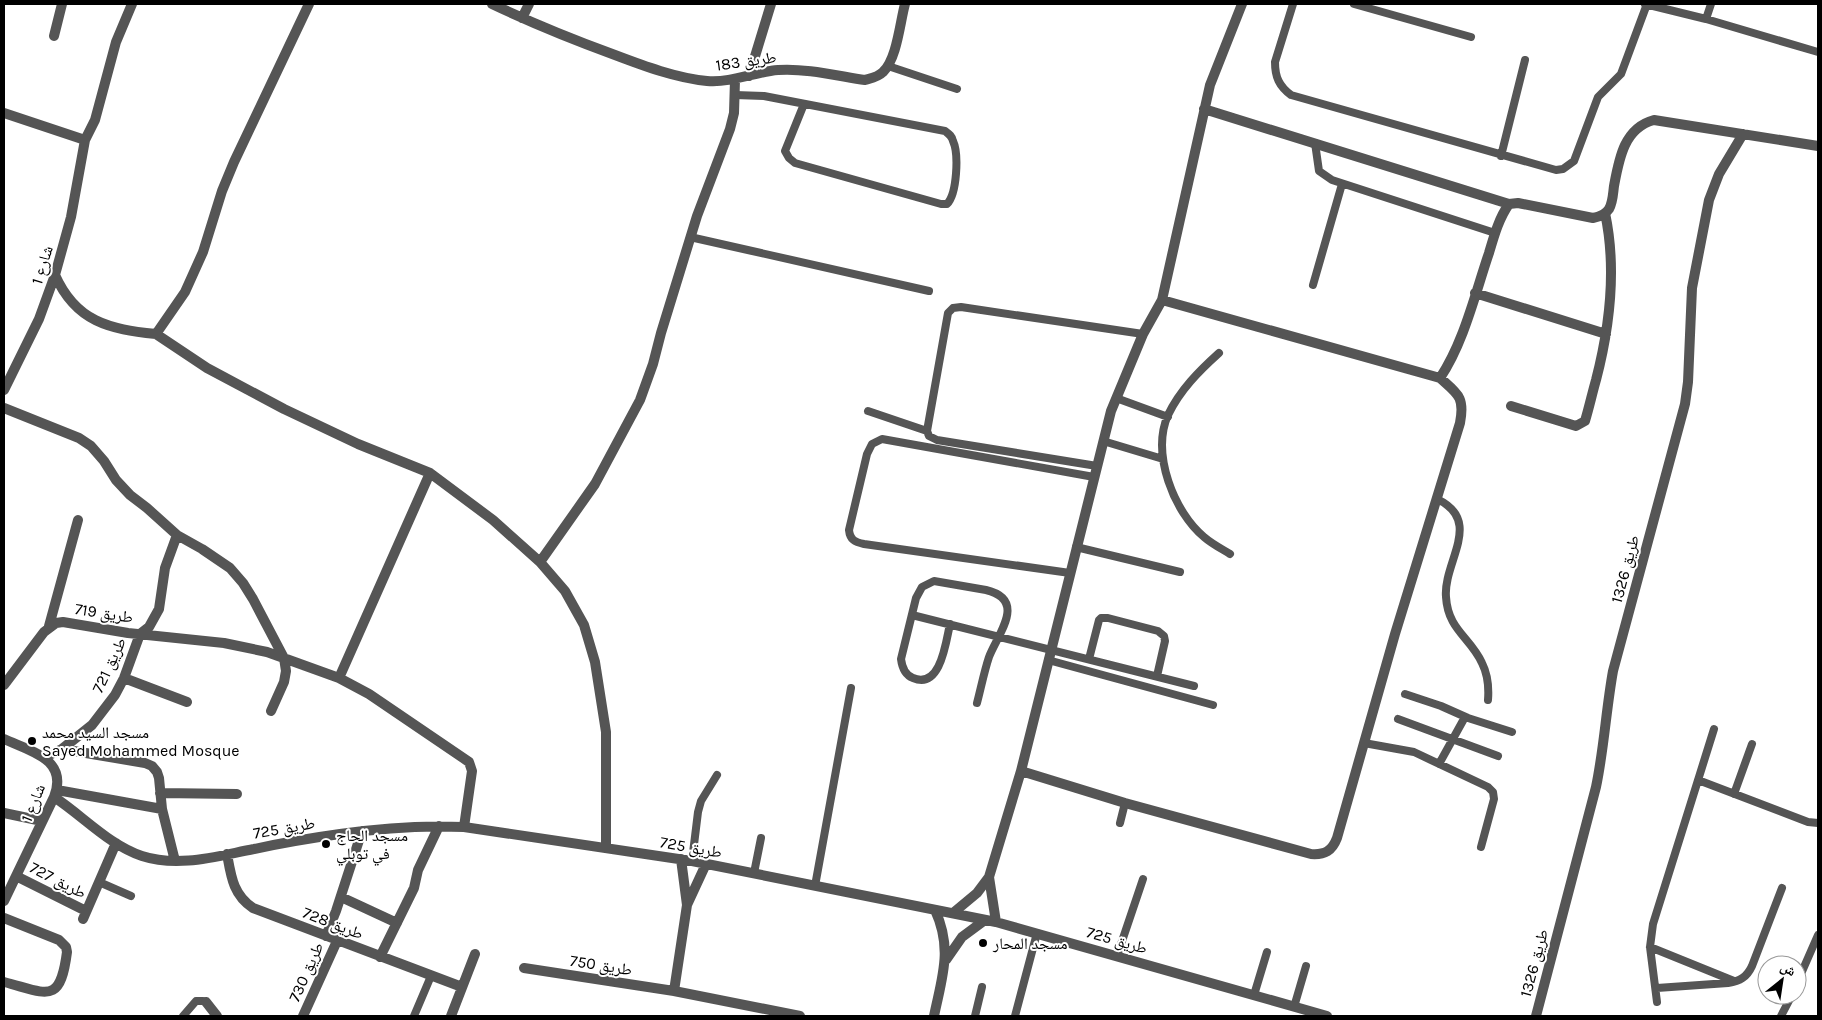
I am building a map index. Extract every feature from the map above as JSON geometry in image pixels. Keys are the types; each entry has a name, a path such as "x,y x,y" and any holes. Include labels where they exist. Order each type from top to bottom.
{"street":[{"path":"54,36 62,4"},
{"name":"شارع 1","path":"4,390 39,319 56,276 71,217 86,140 95,120 116,42 132,4"},
{"path":"156,334 185,292 203,252 222,191 234,162 309,4"},
{"name":"طريق 183","path":"492,4 592,47 667,73 706,81 735,80 777,70 792,70 865,80 875,77 888,66"},
{"path":"522,18 529,4"},
{"path":"749,76 771,4"},
{"path":"888,66 894,52 905,4"},
{"path":"945,961 962,937 990,921 989,876 1021,771 1103,441 1116,398 1142,334 1162,300 1210,85 1242,4"},
{"path":"540,562 594,484 640,400 654,364 661,333 705,192 730,130 734,113 735,80"},
{"path":"1204,109 1509,204 1518,202 1592,218 1599,217 1605,213 1612,202 1616,176 1628,138 1638,126 1654,120 1818,146"},
{"path":"4,113 86,140"},
{"name":"طريق 1326","path":"1536,1016 1602,762 1606,708 1613,671 1685,404 1688,382 1692,288 1709,200 1719,174 1743,134"},
{"path":"1440,378 1452,358 1495,233 1509,204"},
{"path":"1511,406 1571,425 1581,425 1585,421 1606,334 1612,261 1605,213"},
{"path":"56,276 61,289 69,300 79,311 91,319 118,329 156,334 207,368 284,410 358,444 430,473 493,520 540,562 565,591 584,625 595,662 606,732 606,848"},
{"path":"1475,293 1606,334"},
{"path":"1021,771 1126,803 1320,854 1328,852 1334,846 1463,408 1458,394 1440,378 1162,300"},
{"path":"4,408 68,432 91,446 104,461 116,480 130,495 177,535 230,568 243,583 253,599 284,658 286,671 284,682 271,712"},
{"path":"340,678 430,473"},
{"path":"4,685 49,626 78,520"},
{"name":"طريق 721","path":"45,757 78,737 98,718 115,695 124,678 140,634 150,627 159,609 165,568 177,535"},
{"name":"طريق 719","path":"49,626 63,622 140,634 238,645 267,652 340,678 390,707 469,762 472,771 464,827"},
{"path":"124,678 187,702"},
{"path":"4,739 45,757"},
{"path":"62,748 145,763 152,766 157,772 162,809 175,861"},
{"name":"شارع 1","path":"4,901 55,794 57,776 53,766 45,757"},
{"path":"160,793 237,794"},
{"path":"55,794 162,809"},
{"name":"طريق 725","path":"55,794 116,843 142,856 160,860 194,860 362,831 410,826 464,827 681,859 990,921 1294,1007 1309,1014 1327,1016"},
{"path":"4,813 42,821"},
{"path":"380,957 414,888 418,870 439,826"},
{"name":"طريق 730","path":"326,936 341,897 362,831"},
{"name":"طريق 727","path":"16,876 84,915 116,843"},
{"name":"طريق 728","path":"227,854 233,885 246,904 260,912 462,987"},
{"path":"674,991 687,905 681,859"},
{"path":"687,905 706,864"},
{"path":"953,913 973,897 989,876"},
{"path":"341,897 397,923"},
{"path":"934,1016 945,961 944,934 935,910"},
{"path":"4,918 59,940 66,947 67,952 60,984 52,991 42,992 4,982"},
{"name":"طريق 730","path":"303,1016 337,940"},
{"path":"451,1016 475,954"},
{"name":"طريق 750","path":"524,968 674,991 800,1016"},
{"path":"206,1002 217,1016"}],"lane":[{"path":"1293,4 1276,62 1275,72 1278,82 1291,95 1501,156 1556,170 1569,166 1576,155 1598,98 1621,74 1646,4 1706,19 1818,52"},
{"path":"1354,4 1471,37"},
{"path":"1706,19 1711,4"},
{"path":"1501,156 1525,60"},
{"path":"888,66 956,89"},
{"path":"735,95 764,96 946,132 951,136 955,148 955,190 950,200 946,204 941,204 795,163 789,158 786,151 804,104"},
{"path":"1315,144 1319,171 1324,176 1342,184 1495,233"},
{"path":"1313,285 1342,184"},
{"path":"690,237 929,291"},
{"path":"1097,466 937,440 929,436 927,431 948,313 953,308 961,307 1142,334"},
{"path":"1219,353 1182,392 1168,417 1163,437 1163,459 1170,489 1184,516 1204,538 1230,554"},
{"path":"1116,398 1168,417"},
{"path":"868,411 927,431"},
{"path":"1070,573 864,544 852,540 849,536 849,530 867,454 872,444 882,439 1094,477"},
{"path":"1103,441 1163,459"},
{"path":"1436,499 1451,508 1460,523 1459,538 1446,594 1447,607 1457,630 1483,663 1487,675 1488,700"},
{"path":"1076,547 1180,572"},
{"path":"950,624 939,668 928,679 912,678 906,673 901,659 918,592 928,583 940,582 986,590 1000,596 1005,602 1007,609 1006,623 989,658 977,703"},
{"path":"912,615 1194,686"},
{"path":"1089,659 1099,620 1108,618 1158,631 1162,634 1164,641 1157,676"},
{"path":"1048,660 1213,705"},
{"path":"815,886 851,688"},
{"path":"1405,694 1442,706 1465,717 1512,732"},
{"path":"1439,764 1465,717"},
{"path":"1398,719 1498,756"},
{"path":"1658,1002 1650,947 1653,924 1714,729"},
{"path":"1364,743 1414,752 1482,784 1493,792 1494,802 1481,847"},
{"path":"1734,794 1752,744"},
{"path":"692,861 701,801 717,775"},
{"path":"1698,780 1808,822 1818,822"},
{"path":"1120,823 1126,803"},
{"path":"754,873 761,838"},
{"path":"1117,956 1143,879"},
{"path":"99,882 130,896"},
{"path":"1657,988 1736,982 1748,973 1782,888"},
{"path":"1014,1016 1037,933"},
{"path":"1807,960 1818,935"},
{"path":"1650,947 1736,982"},
{"path":"1254,996 1267,952"},
{"path":"1294,1007 1306,966"},
{"path":"414,1016 431,976"},
{"path":"975,1016 982,987"},
{"path":"183,1016 196,1001 206,1002"}],"place":[{"name":"مسجد السيد محمد Sayed Mohammed Mosque","path":"32,741"},
{"name":"مسجد الحاج في توبلي","path":"326,844"},
{"name":"مسجد المحار","path":"983,943"}]}
